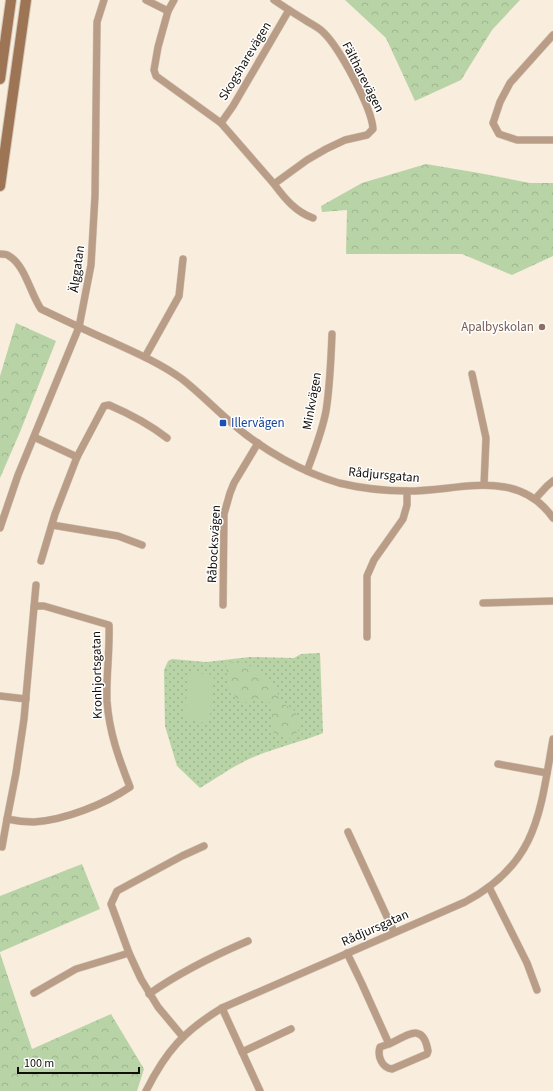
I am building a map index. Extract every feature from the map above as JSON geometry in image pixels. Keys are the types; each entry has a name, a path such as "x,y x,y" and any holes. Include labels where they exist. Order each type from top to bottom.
{"main road":[{"path":"0,78 11,0"},
{"path":"0,186 26,0"}],"street":[{"name":"Älggatan","path":"0,528 18,475 79,327 91,265 95,196 97,22 104,0"},
{"path":"146,0 168,11"},
{"path":"174,0 168,11 156,61 154,70 156,76 221,123 274,184 283,197 303,214 314,218"},
{"name":"Fältharevägen","path":"274,0 322,30 343,59 373,121 373,129 367,134 345,140 326,149 307,160 274,184"},
{"name":"Skogsharevägen","path":"221,123 233,106 289,10"},
{"path":"553,35 510,83 500,102 493,124 499,134 517,140 553,140"},
{"name":"Rådjursgatan","path":"0,254 9,256 18,265 41,309 145,358 182,379 235,426 287,462 339,483 369,488 407,491 484,485 507,487 521,491 536,499 553,518"},
{"path":"145,358 179,296 183,259"},
{"name":"Minkvägen","path":"307,471 326,412 329,390 332,334"},
{"path":"472,374 486,438 484,485"},
{"path":"41,561 52,525 77,457 104,406 109,405 150,426 167,438"},
{"path":"34,437 77,457"},
{"name":"Råbocksvägen","path":"223,605 224,514 228,497 234,483 258,443"},
{"path":"536,499 553,481"},
{"path":"367,637 367,576 374,560 403,519 407,505 407,491"},
{"path":"52,525 118,536 142,545"},
{"path":"2,847 24,719 36,585"},
{"path":"483,603 553,601"},
{"name":"Kronhjortsgatan","path":"7,819 20,822 35,822 70,815 114,796 130,787 112,737 107,701 109,625 44,606 34,607"},
{"path":"0,696 26,699"},
{"name":"Rådjursgatan","path":"146,1091 167,1054 183,1037 222,1008 465,902 489,887 511,867 520,856 530,838 538,818 553,739"},
{"path":"498,764 547,773"},
{"path":"348,832 394,932"},
{"path":"183,1037 158,1007 141,979 129,953 112,908 113,898 117,891 182,856 204,846"},
{"path":"489,887 531,971 537,990"},
{"path":"149,994 171,979 196,965 248,941"},
{"path":"34,993 76,969 129,953"},
{"path":"347,953 388,1044"},
{"path":"222,1008 260,1091"},
{"path":"242,1052 290,1030"},
{"path":"414,1032 420,1033 423,1035 428,1051 427,1054 392,1069 387,1069 384,1066 379,1050 380,1047 388,1044 414,1032"}],"green space":[{"path":"345,0 520,0 492,30 461,80 415,101 386,38"},
{"path":"426,164 530,183 553,183 553,256 512,275 462,254 346,254 347,210 322,212 321,206 362,183"},
{"path":"16,323 56,341 0,478 0,376"},
{"path":"320,653 323,733 249,759 200,788 177,766 165,726 164,670 168,661 172,659 206,662 250,657 294,658 301,654"},
{"path":"226,662 244,662 272,681 282,703 295,711 301,726 292,739 274,735 270,702 261,700 242,703 228,690"},
{"path":"189,672 214,675 209,723 184,720"},
{"path":"82,864 100,909 0,952 0,896"},
{"path":"0,953 32,1049 111,1014 144,1069 137,1091 0,1091"}],"place":[{"name":"Apalbyskolan","path":"542,327"},
{"name":"Illervägen","path":"223,423"}]}
